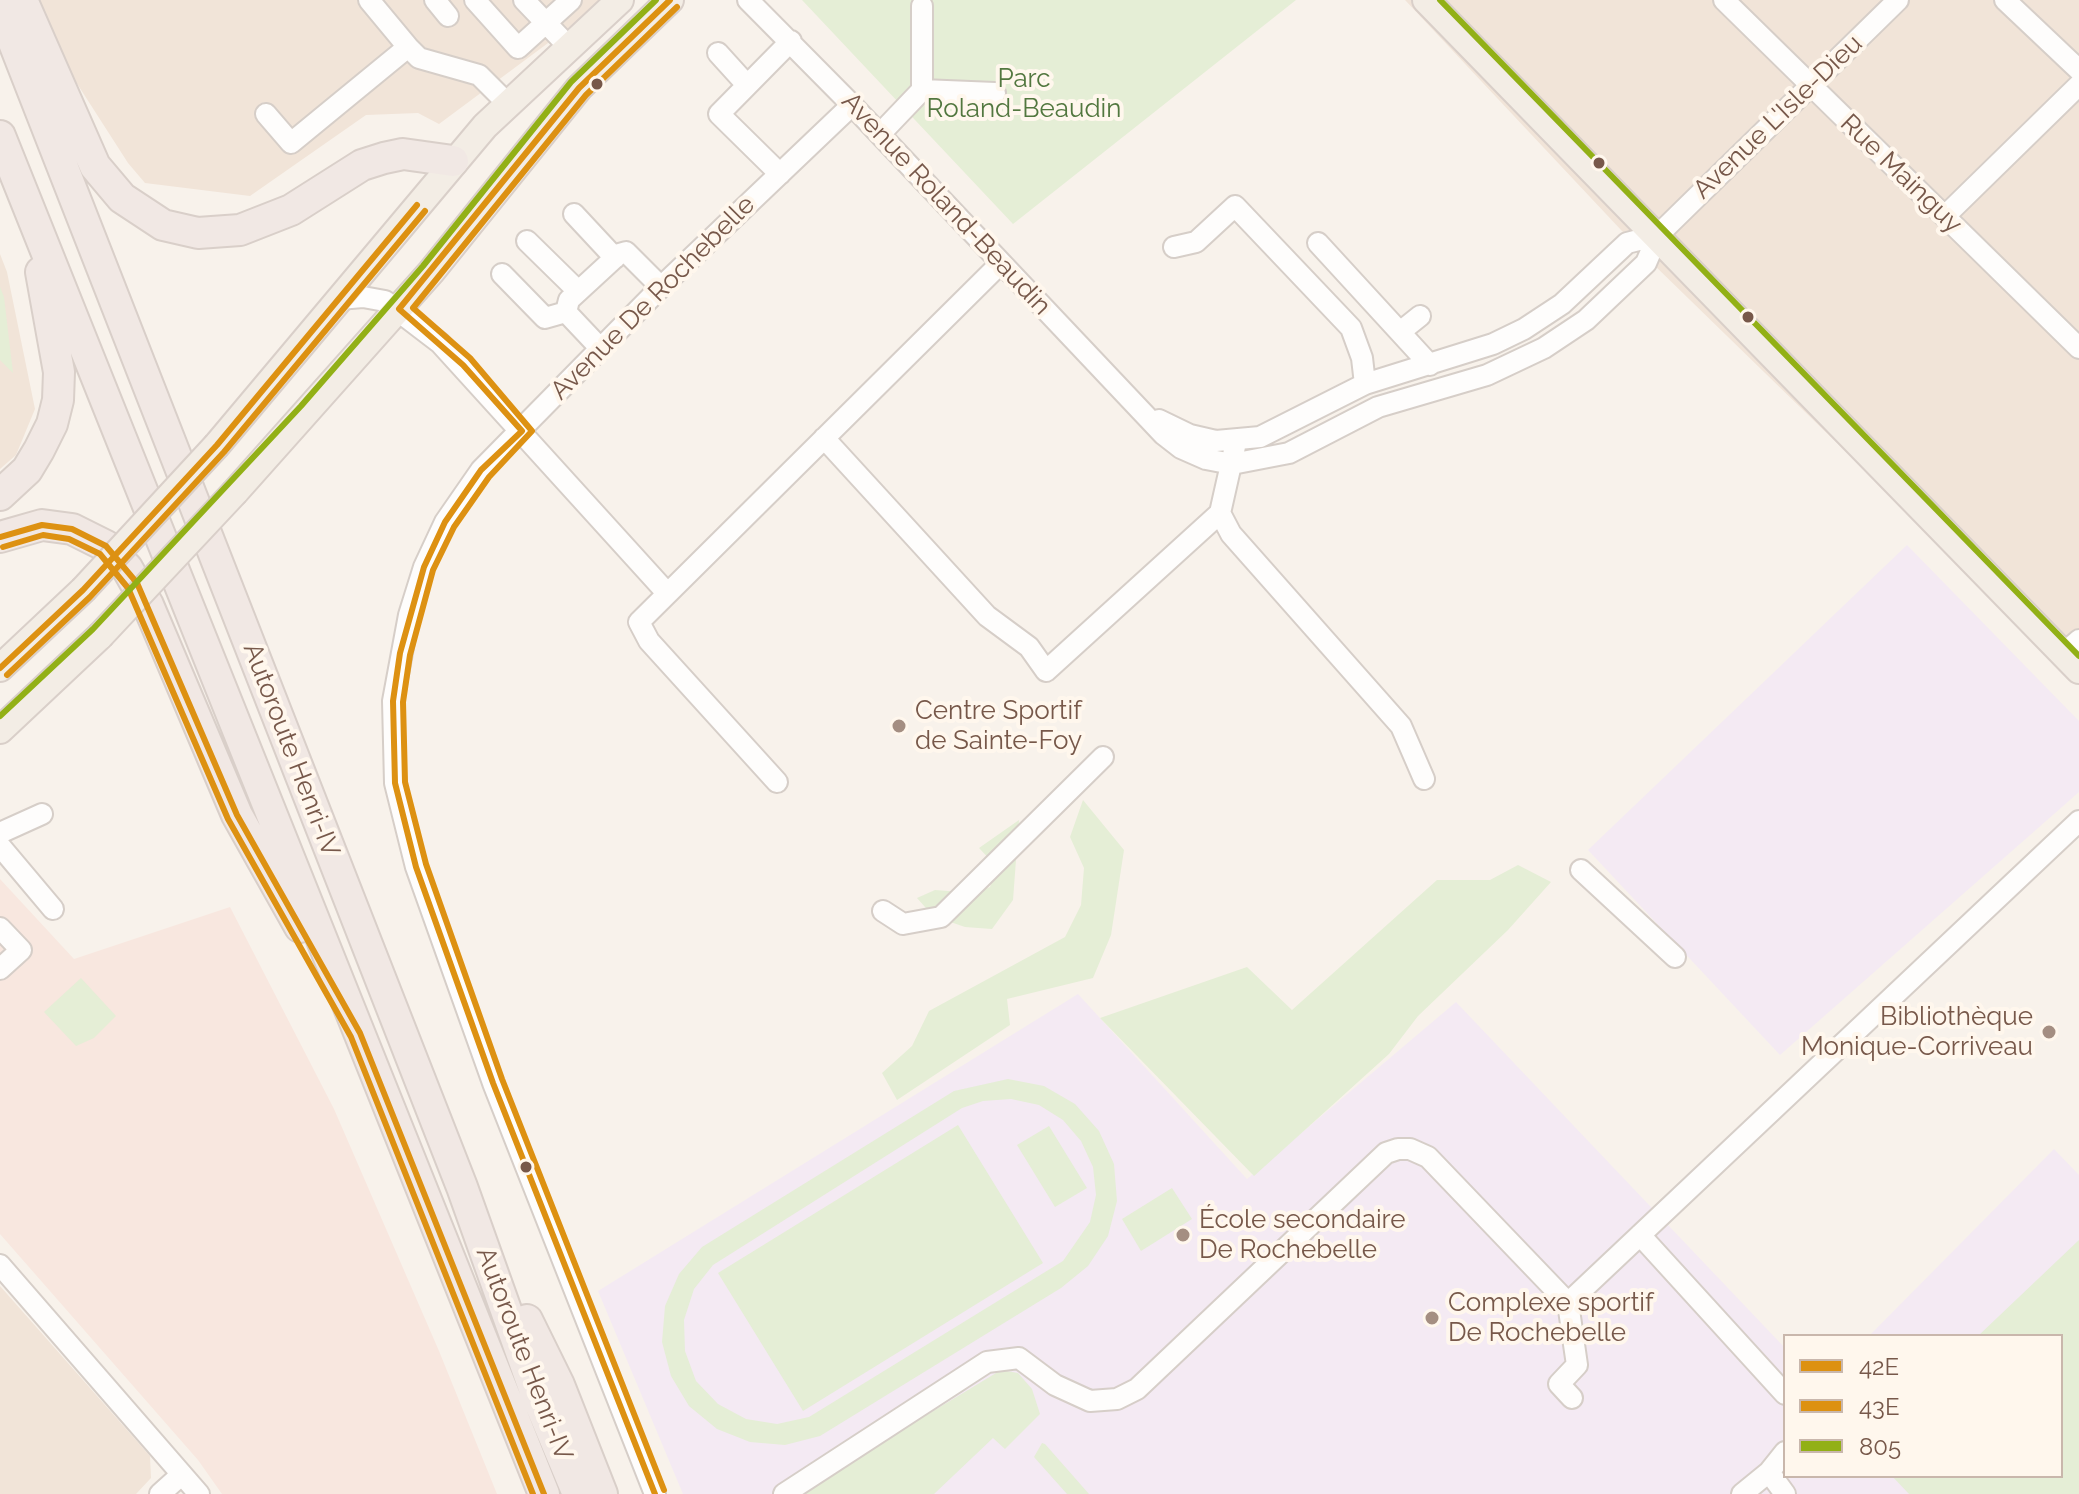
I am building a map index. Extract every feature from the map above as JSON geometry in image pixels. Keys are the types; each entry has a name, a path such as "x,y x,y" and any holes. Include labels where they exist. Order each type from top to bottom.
{"highway":[{"path":"22,0 95,166 122,198 163,225 198,233 240,230 291,210 362,165 403,154 453,161"},
{"name":"Autoroute Henri-IV","path":"0,7 462,1187 536,1394 578,1494"},
{"name":"Autoroute Henri-IV","path":"0,136 544,1494"},
{"path":"0,495 27,470 52,424 58,400 59,372 41,285 41,242"},
{"path":"0,537 42,525 72,529 106,546 127,568 148,605 237,815 360,1033"},
{"path":"462,1187 559,1385 602,1494"}],"main road":[{"path":"0,668 83,590 217,445 453,161 508,104 620,0"},
{"path":"0,730 100,636 235,492 399,309 579,88 670,0"},
{"path":"1426,0 2074,655"}],"street":[{"path":"369,0 419,58 479,75 508,104"},
{"path":"475,0 518,48 571,0"},
{"path":"524,0 569,47"},
{"name":"Avenue Roland-Beaudin","path":"748,0 791,41 1142,411 1181,448 1206,459 1232,464 1289,453 1378,407 1487,375 1544,348 1586,320 1646,263 1658,235"},
{"name":"Rue Mainguy","path":"1724,0 2079,348"},
{"name":"Avenue L'Isle-Dieu","path":"1658,235 1898,0"},
{"path":"2005,0 2079,70"},
{"path":"880,134 922,90 922,6"},
{"path":"780,174 719,114 791,41"},
{"path":"266,114 291,143 408,47"},
{"path":"718,53 747,85"},
{"path":"1945,216 2079,85"},
{"path":"922,90 995,93"},
{"name":"Avenue De Rochebelle","path":"655,1494 493,1083 416,867 395,783 393,701 409,615 424,567 445,522 481,470 661,287 852,105"},
{"path":"1174,247 1196,242 1235,206 1351,328 1362,358 1365,384"},
{"path":"574,214 615,258"},
{"name":"Avenue Roland-Beaudin","path":"1142,411 1190,435 1236,442 1272,432 1365,384 1493,344 1524,329 1562,304 1627,243 1658,235"},
{"path":"527,241 578,291"},
{"path":"1318,243 1430,365"},
{"path":"566,312 569,300 578,291 626,252 661,287"},
{"path":"777,782 649,641 639,622 1001,263"},
{"path":"502,274 545,318 566,312"},
{"path":"339,299 371,297 399,309 463,365 667,593"},
{"path":"566,312 600,348"},
{"path":"1400,332 1420,316"},
{"path":"824,438 987,616 1029,647 1046,671 1220,513 1236,442"},
{"path":"1220,513 1231,534 1401,726 1424,779"},
{"path":"883,911 903,924 941,917 1078,786 1103,757"},
{"path":"0,833 42,814"},
{"path":"1568,1303 2079,821"},
{"path":"0,846 53,909"},
{"path":"1581,870 1675,957"},
{"path":"0,928 21,950 0,969"},
{"path":"784,1494 987,1362 1019,1358 1055,1385 1090,1401 1117,1399 1137,1389 1386,1153 1398,1149 1410,1149 1428,1157 1568,1303 1577,1365 1559,1384 1572,1398"},
{"path":"1640,1235 1783,1392"},
{"path":"0,1265 166,1454 180,1476 199,1494"},
{"path":"1742,1494 1769,1472 1783,1454"},
{"path":"1769,1472 1785,1494"},
{"path":"160,1494 180,1476"}],"shaded area":[{"path":"36,0 606,0 439,124 418,113 366,115 250,196 145,183 128,163 76,82"},
{"path":"1405,0 2079,0 2079,670 2064,664 1652,263"},
{"path":"0,254 7,272 35,409 16,455 0,469"},
{"path":"1907,545 2079,721 2079,792 1780,1055 1588,850"},
{"path":"0,879 74,959 230,907 334,1109 497,1494 222,1494 198,1460 0,1234"},
{"name":"École secondaire De Rochebelle","path":"1078,994 1247,1179 1456,1002 1783,1346 1783,1478 2063,1478 2063,1334 1871,1334 2054,1149 2079,1175 2079,1494 683,1494 598,1291"},
{"path":"0,1286 150,1456 151,1478 136,1494 0,1494"}],"green space":[{"name":"Parc Roland-Beaudin","path":"802,0 1296,0 1013,224"},
{"path":"0,287 4,297 13,373 0,360"},
{"path":"1083,800 1124,850 1111,935 1093,978 1007,999 1010,1025 897,1100 882,1073 912,1046 929,1011 1065,937 1081,905 1084,868 1070,837"},
{"path":"1019,820 1013,900 992,929 965,927 933,916 917,898 935,890 974,893 990,887 995,865 979,848"},
{"path":"1518,865 1551,882 1508,930 1418,1016 1389,1054 1254,1176 1100,1018 1247,967 1292,1010 1437,880 1490,880"},
{"path":"81,978 116,1016 94,1038 76,1046 44,1012"},
{"path":"1008,1079 1044,1086 1075,1104 1099,1131 1114,1164 1117,1201 1108,1236 1088,1266 1061,1288 820,1436 785,1445 750,1442 717,1429 689,1406 671,1376 662,1342 665,1306 679,1274 702,1247 954,1091","holes":["1011,1099 1039,1105 1063,1120 1081,1141 1093,1167 1096,1195 1090,1222 1063,1261 809,1417 777,1424 746,1419 718,1404 696,1381 685,1351 684,1320 694,1289 713,1265 962,1108 983,1101"]},
{"path":"958,1125 1043,1263 803,1411 718,1273"},
{"path":"1049,1126 1087,1188 1055,1207 1017,1145"},
{"path":"1172,1188 1192,1219 1141,1251 1122,1219"},
{"path":"2079,1240 2079,1494 1909,1494 1894,1478 2063,1478 2063,1334 1980,1334"},
{"path":"1001,1370 1018,1373 1032,1389 1040,1414 1005,1449 993,1438 934,1494 796,1494"},
{"path":"1042,1443 1089,1494 1067,1494 1034,1457"}],"transit line":[{"name":"805","path":"0,716 93,629 301,406 423,266 571,82 656,0"},
{"name":"42E","path":"655,1494 493,1083 416,867 395,783 393,701 400,653 424,567 445,522 481,470 522,431 463,365 399,309 579,88 670,0"},
{"name":"805","path":"1440,0 2079,656"},
{"name":"43E","path":"664,1490 502,1079 426,864 405,782 403,702 410,655 433,570 454,527 489,477 532,431 470,358 413,308 586,95 677,7"},
{"name":"42E","path":"0,668 83,590 217,445 417,205"},
{"name":"43E","path":"7,675 90,597 224,452 425,211"},
{"name":"42E","path":"0,537 42,525 72,529 106,546 137,583 237,815 360,1033 544,1494"},
{"name":"43E","path":"3,547 43,535 69,539 100,554 128,588 228,819 351,1037 533,1494"}],"place":[{"name":"Centre Sportif de Sainte-Foy","path":"899,726"},
{"name":"Bibliothèque Monique-Corriveau","path":"2049,1032"},
{"name":"École secondaire De Rochebelle","path":"1183,1235"},
{"name":"Complexe sportif De Rochebelle","path":"1432,1318"}]}
